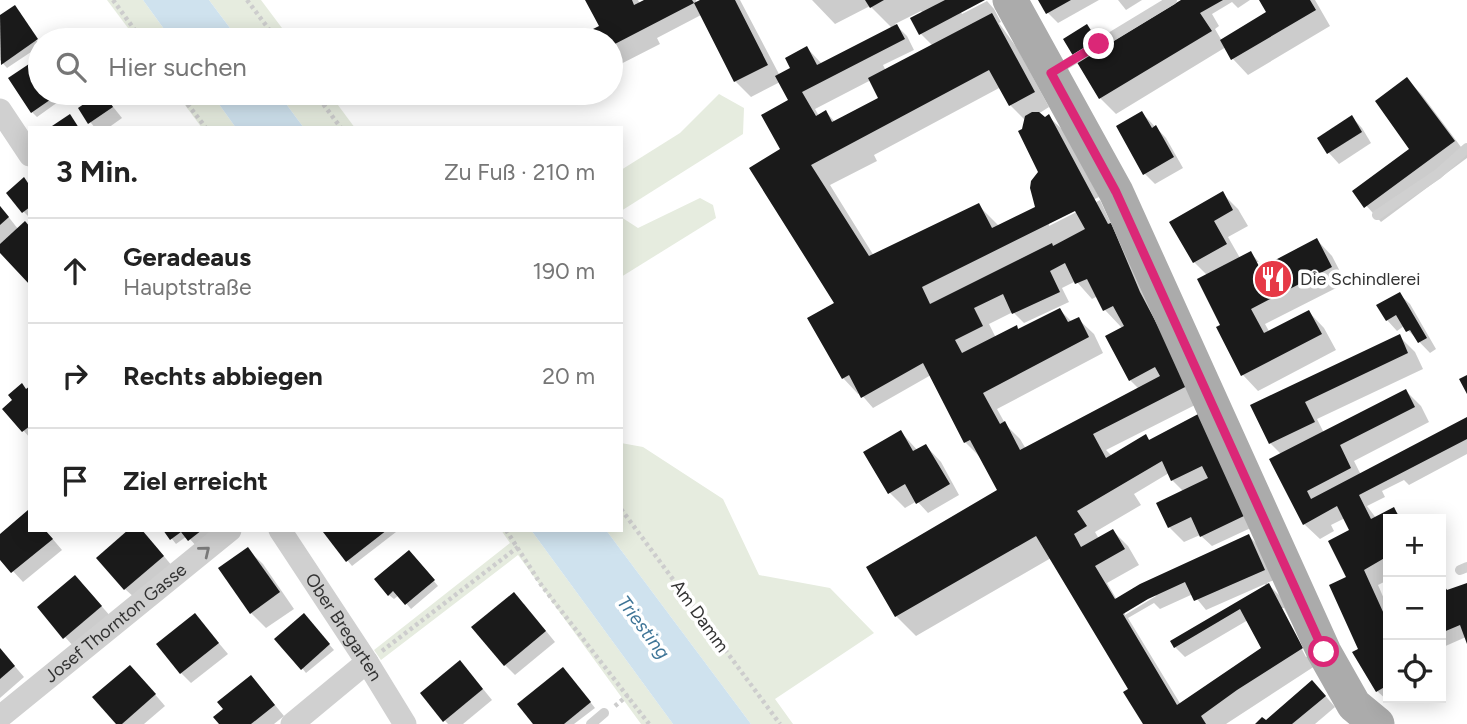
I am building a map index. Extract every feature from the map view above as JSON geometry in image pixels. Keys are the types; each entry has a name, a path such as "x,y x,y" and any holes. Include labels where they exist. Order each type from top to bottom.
{"main road":[{"path":"1010,0 1116,192 1324,652 1354,705 1377,724"}],"street":[{"path":"0,110 28,152"},
{"name":"Josef Thornton Gasse","path":"0,717 228,532"},
{"name":"Ober Bregarten","path":"281,532 405,724"},
{"path":"292,724 367,662"}],"lane":[{"path":"1051,73 1172,0"},
{"path":"1377,215 1438,174 1467,148"},
{"path":"591,724 604,713"}],"path":[{"path":"113,0 133,28"},
{"path":"247,0 267,28"},
{"path":"189,105 205,126"},
{"path":"324,105 340,126"},
{"name":"Am Damm","path":"623,512 780,724"},
{"path":"507,532 542,586 649,724"},
{"path":"367,662 518,547"}],"shaded area":[{"path":"107,0 143,0 163,28 128,28"},
{"path":"209,0 261,0 282,28 230,28"},
{"path":"719,94 744,108 743,134 623,210 623,169 680,133"},
{"path":"185,105 220,105 235,126 201,126"},
{"path":"287,105 338,105 354,126 303,126"},
{"path":"700,198 713,205 716,218 623,276 623,218 638,228"},
{"path":"623,443 643,447 723,499 759,575 830,588 874,633 775,699 793,724 751,724 607,532 623,532"},
{"path":"502,532 532,532 673,724 641,724 518,555 381,660 374,650 510,543"}],"water":[{"path":"143,0 209,0 230,28 163,28"},
{"path":"220,105 287,105 303,126 235,126"},
{"name":"Triesting","path":"532,532 607,532 751,724 673,724"}],"building":[{"path":"585,0 632,0 634,5 644,0 692,0 694,3 623,40 623,28 595,28 599,26"},
{"path":"700,0 735,0 768,65 734,82 694,3"},
{"path":"865,0 884,0 870,8"},
{"path":"945,0 985,0 919,35 910,18"},
{"path":"1038,0 1071,0 1046,14"},
{"path":"1181,0 1223,0 1200,13 1212,31 1099,99 1063,39 1087,24 1102,48"},
{"path":"1259,0 1310,0 1316,10 1231,60 1220,40 1266,12"},
{"path":"15,5 31,28 28,28 28,46 1,65 0,15"},
{"path":"992,13 1035,92 1009,106 989,70 811,165 869,256 979,203 992,228 1035,207 1030,188 1031,181 1038,172 1018,131 1022,129 1025,116 1032,112 1039,112 1045,117 1049,114 1108,224 1111,223 1140,292 1189,385 1093,434 1106,458 1146,434 1149,440 1202,412 1246,515 1200,537 1191,517 1168,528 1156,503 1208,478 1202,466 1171,481 1162,461 1077,511 1087,526 1074,534 1081,547 1113,529 1125,549 1095,566 1115,599 1140,584 1249,534 1265,570 1194,601 1185,582 1123,614 1177,705 1261,648 1240,609 1174,648 1170,641 1269,583 1303,648 1201,716 1206,724 1143,724 1123,692 1128,689 1036,536 895,617 866,567 997,490 970,440 964,443 923,363 861,398 849,375 842,379 807,318 834,303 749,168 780,149 761,115 788,100 775,76 790,68 785,58 807,46 817,65 897,24 905,39 802,92 816,116 826,110 832,122 878,98 868,78","holes":["1075,211 1085,229 930,304 922,287","1065,263 1075,284 1087,279 1103,311 1113,306 1124,326 1105,336 1129,381 1155,367 1160,376 1020,450 1005,421 1000,424 983,393 1089,337 1079,317 1068,322 1060,308 1018,329 1017,325 962,353 955,340 983,326 974,308 1003,294 1012,314 1060,292 1050,271"]},
{"path":"28,65 28,105 43,105 31,113 8,78"},
{"path":"1407,77 1455,141 1364,208 1352,191 1409,149 1375,101"},
{"path":"82,105 113,107 88,124 78,108"},
{"path":"1142,111 1152,128 1156,125 1174,157 1143,175 1116,126"},
{"path":"70,114 78,126 52,126"},
{"path":"1352,115 1362,132 1327,154 1317,138"},
{"path":"24,177 28,183 28,208 22,213 6,193"},
{"path":"1223,191 1233,210 1214,221 1227,244 1193,263 1169,222"},
{"path":"0,206 9,217 0,225"},
{"path":"25,221 28,225 28,283 0,253 0,244"},
{"path":"1317,238 1332,267 1251,309 1264,333 1309,310 1322,334 1241,376 1216,327 1220,325 1197,279 1251,251 1260,268"},
{"path":"1400,292 1427,338 1418,343 1410,330 1406,332 1396,315 1386,321 1376,305"},
{"path":"1400,334 1408,353 1305,402 1315,422 1269,444 1250,405"},
{"path":"1467,375 1467,394 1459,379"},
{"path":"22,383 26,389 28,388 28,428 22,432 2,409 12,400 8,395"},
{"path":"1406,389 1415,407 1340,445 1351,468 1307,491 1311,499 1467,417 1467,439 1359,495 1371,519 1394,507 1398,514 1383,514 1383,559 1364,570 1383,612 1383,688 1376,692 1352,652 1358,649 1329,585 1346,577 1328,541 1349,530 1337,506 1303,525 1269,459"},
{"path":"901,430 913,451 926,444 950,484 916,504 905,484 888,494 863,452"},
{"path":"28,510 28,532 47,532 53,539 11,573 0,560 0,534"},
{"path":"126,532 144,532 164,556 124,590 96,558"},
{"path":"164,532 181,532 170,540"},
{"path":"181,532 199,532 188,541"},
{"path":"323,532 384,532 346,562"},
{"path":"248,547 280,592 250,614 218,568"},
{"path":"409,550 435,580 405,605 393,591 388,596 374,579"},
{"path":"75,575 102,606 63,639 37,607"},
{"path":"1467,583 1467,644 1460,625 1446,631 1447,590"},
{"path":"514,592 546,631 504,666 471,627"},
{"path":"195,613 219,643 180,674 156,644"},
{"path":"304,613 330,644 301,670 274,639"},
{"path":"0,648 15,666 0,679"},
{"path":"460,660 483,689 443,722 420,693"},
{"path":"130,665 156,694 122,724 116,724 92,697"},
{"path":"563,667 591,702 564,724 533,724 517,704"},
{"path":"251,675 275,705 251,724 219,724 213,717 223,709 217,702"},
{"path":"1312,680 1326,696 1292,724 1255,724 1262,717 1266,720"}],"place":[{"name":"Die Schindlerei","path":"1273,279"}],"route":[{"path":"1099,44 1051,73 1116,192 1324,652"}]}
